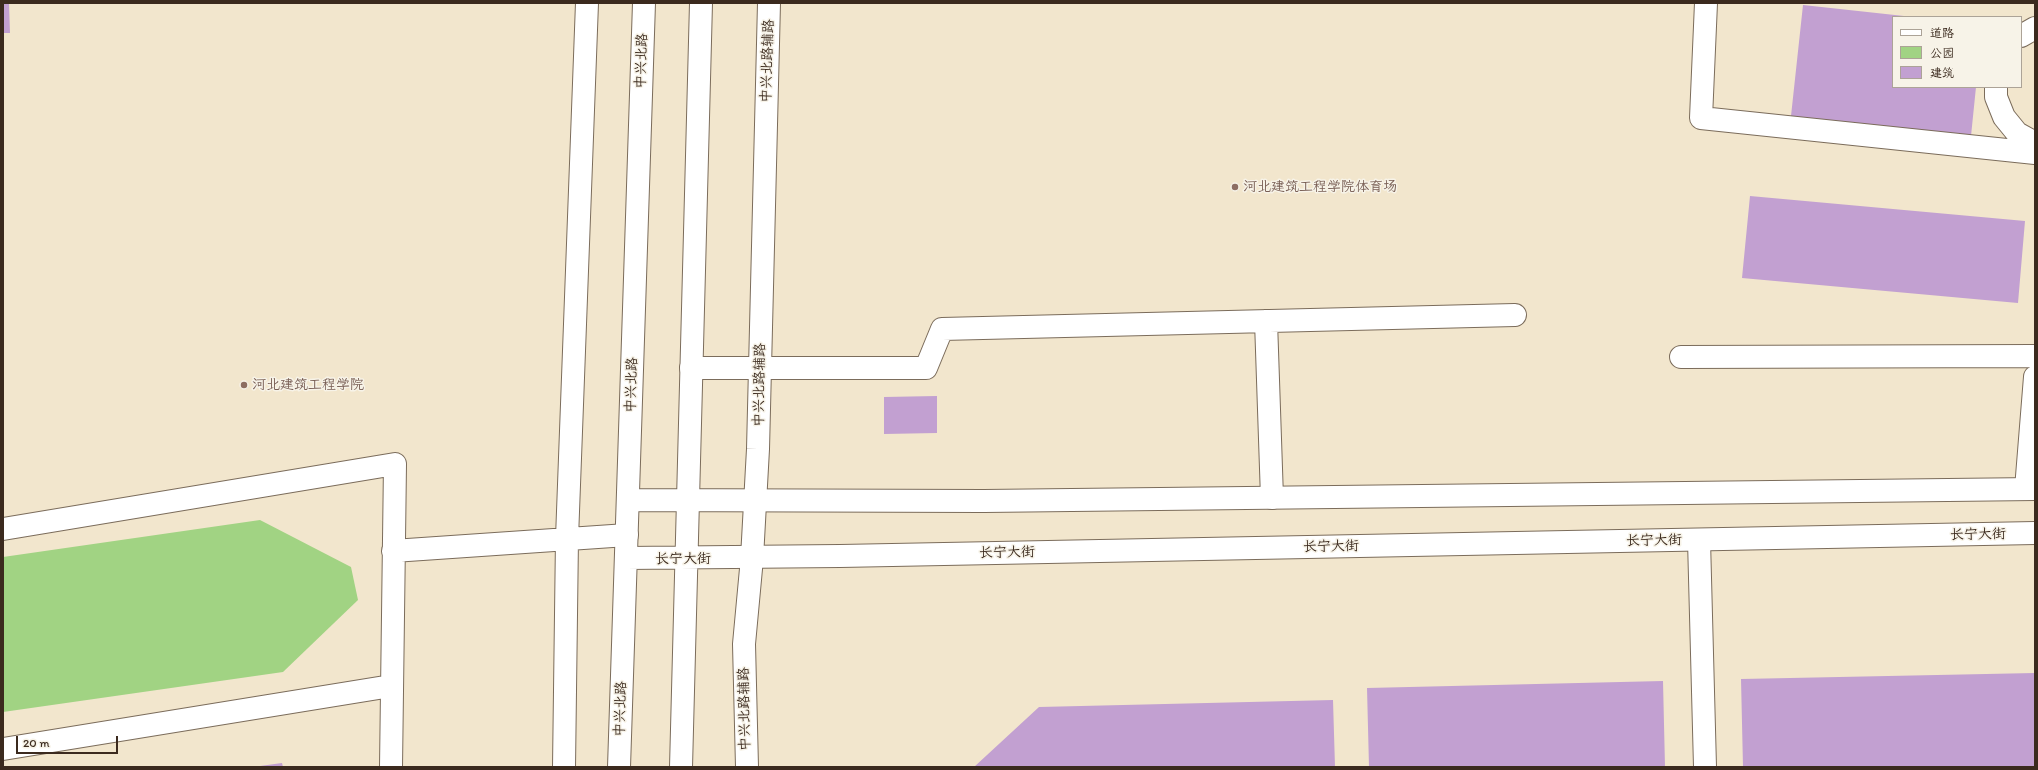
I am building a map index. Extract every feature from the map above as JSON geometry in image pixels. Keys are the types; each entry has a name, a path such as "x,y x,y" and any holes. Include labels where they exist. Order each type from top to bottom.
{"main road":[{"path":"564,767 567,538 587,3"},
{"name":"中兴北路","path":"619,767 644,3"},
{"path":"681,767 701,3"},
{"name":"中兴北路辅路","path":"747,767 744,644 752,558 755,501 760,368 769,3"},
{"path":"1706,3 1701,118 2035,154"},
{"path":"2022,35 2035,28"},
{"path":"1996,88 1996,98 2004,117 2017,133 2035,143"},
{"path":"691,368 926,368 942,329 1514,315"},
{"path":"1266,321 1272,498"},
{"path":"1681,357 2035,356"},
{"path":"628,500 984,501 2031,489 2035,377"},
{"path":"3,529 395,464 391,767"},
{"name":"长宁大街","path":"626,558 752,558 2035,533"},
{"path":"393,551 627,535"},
{"path":"1699,540 1705,767"},
{"path":"3,749 391,686"}],"green space":[{"path":"260,520 351,567 358,600 283,672 3,712 3,557"}],"building":[{"path":"3,3 9,3 10,33 3,33"},
{"path":"1803,5 1904,16 1892,16 1892,88 1976,88 1971,136 1791,116"},
{"path":"1750,196 2025,221 2018,303 1742,278"},
{"path":"937,396 937,433 884,434 884,397"},
{"path":"2035,673 2035,767 1743,767 1741,679"},
{"path":"1663,681 1665,767 1369,767 1367,688"},
{"path":"1333,700 1335,767 974,767 1039,707"},
{"path":"282,763 283,767 260,767 260,766"}],"place":[{"name":"河北建筑工程学院体育场","path":"1235,187"},
{"name":"河北建筑工程学院","path":"244,385"}]}
